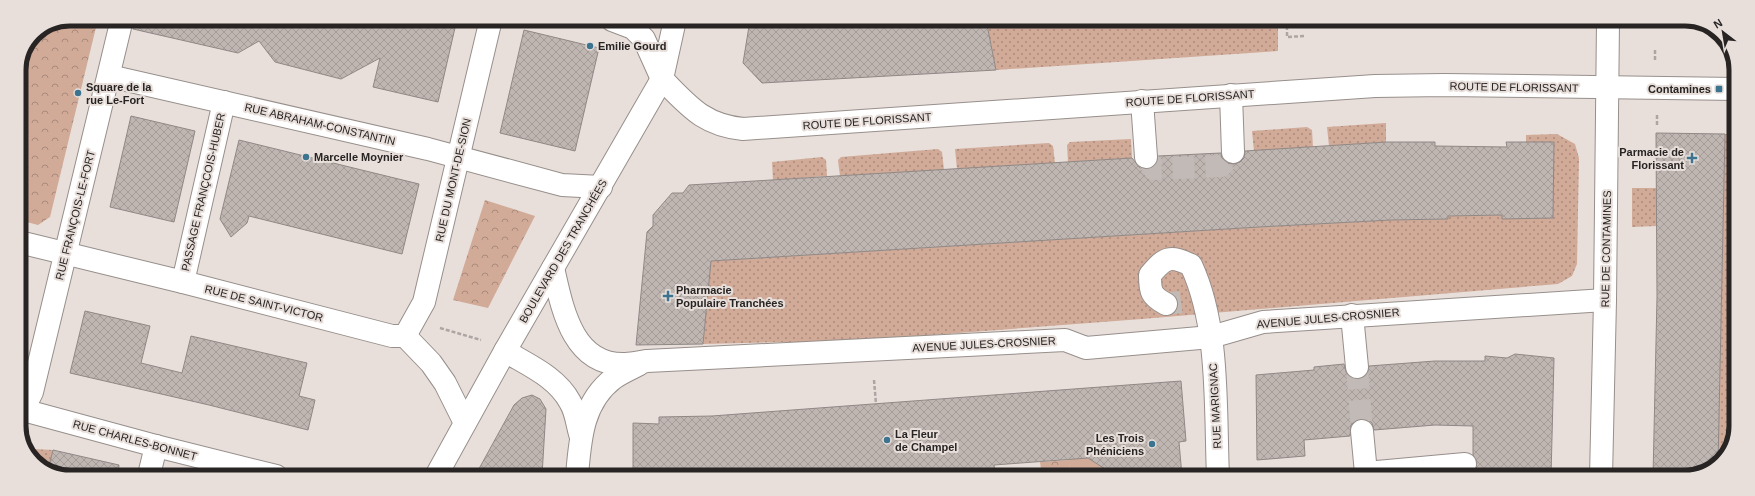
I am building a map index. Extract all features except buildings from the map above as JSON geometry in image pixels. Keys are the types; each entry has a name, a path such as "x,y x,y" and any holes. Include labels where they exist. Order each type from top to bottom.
{"street":[{"name":"RUE FRANÇOIS-LE-FORT","path":"26,402 32,392 120,26"},
{"name":"RUE DU MONT-DE-SION","path":"405,336 424,302 489,26"},
{"path":"628,26 633,28 644,39 662,79"},
{"name":"BOULEVARD DES TRANCHÉES","path":"439,470 505,351 662,79 674,26"},
{"name":"RUE DE CONTAMINES","path":"1601,470 1605,300 1608,26"},
{"name":"RUE ABRAHAM-CONSTANTIN","path":"109,76 459,157 562,184 601,186"},
{"name":"ROUTE DE FLORISSANT","path":"662,79 697,114 726,127 743,129 1142,100 1375,86 1444,85 1608,89 1729,89"},
{"path":"1231,94 1233,152"},
{"path":"1142,100 1146,157"},
{"name":"PASSAGE FRANÇCOIS-HUBER","path":"183,282 224,102"},
{"name":"RUE DE SAINT-VICTOR","path":"26,244 183,282 392,336 405,336"},
{"name":"RUE MARIGNAC","path":"1166,304 1157,300 1150,291 1150,275 1160,262 1176,258 1191,265 1198,281 1211,336 1218,470"},
{"name":"AVENUE JULES-CROSNIER","path":"553,268 564,315 579,344 597,359 610,363 625,364 646,361 1064,340 1086,348 1211,336 1263,322 1352,315 1605,300"},
{"path":"1352,315 1356,367"},
{"path":"405,336 431,363 442,378 465,423"},
{"path":"505,351 544,375 564,390 571,403 580,434"},
{"path":"577,470 580,434 591,404 600,391 614,378 646,361"},
{"name":"RUE CHARLES-BONNET","path":"26,412 252,470"},
{"path":"1362,431 1366,470"},
{"path":"150,470 156,446"},
{"path":"1399,470 1465,464"}],"path":[{"path":"1287,26 1288,37 1305,36"},
{"path":"405,336 435,326 480,339 505,351"},
{"path":"874,380 876,404"}],"green space":[{"path":"70,26 96,26 50,217 38,225 26,222 26,70 29,53 39,39 53,29"},
{"path":"987,26 1278,26 1278,51 996,70"},
{"path":"1386,123 1386,142 1329,146 1327,127"},
{"path":"1307,127 1312,130 1313,147 1254,151 1252,131"},
{"path":"1557,134 1575,144 1579,158 1577,264 1572,276 1558,284 1142,319 786,346 785,342 703,344 711,261 1259,227 1391,220 1448,219 1448,216 1502,215 1554,142 1526,142 1526,135"},
{"path":"1725,134 1729,134 1729,431 1726,443 1718,455"},
{"path":"1131,139 1132,158 1068,162 1067,145 1070,142"},
{"path":"1049,143 1053,146 1055,163 957,169 955,149"},
{"path":"938,149 942,152 944,170 840,176 838,160 841,157"},
{"path":"822,157 826,160 827,176 773,180 772,162"},
{"path":"1632,188 1657,188 1657,226 1632,227"},
{"path":"485,200 535,216 488,308 453,300"},
{"path":"33,449 53,450 49,465 41,459"},
{"path":"1068,451 1115,467 1114,470 1070,470"},
{"path":"1069,460 1070,470 1041,470 1040,462"}],"tunnel":[{"path":"1146,157 1154,169 1221,166 1233,152"},
{"path":"1166,304 1181,302"},
{"path":"1357,367 1362,431"}],"place":[{"name":"Emilie Gourd","path":"590,46"},
{"name":"Contamines","path":"1719,89"},
{"name":"Square de la rue Le-Fort","path":"78,93"},
{"name":"Marcelle Moynier","path":"306,157"},
{"name":"Parmacie de Florissant","path":"1692,158"},
{"name":"Pharmacie Populaire Tranchées","path":"668,296"},
{"name":"La Fleur de Champel","path":"887,440"},
{"name":"Les Trois Phéniciens","path":"1152,444"}]}
